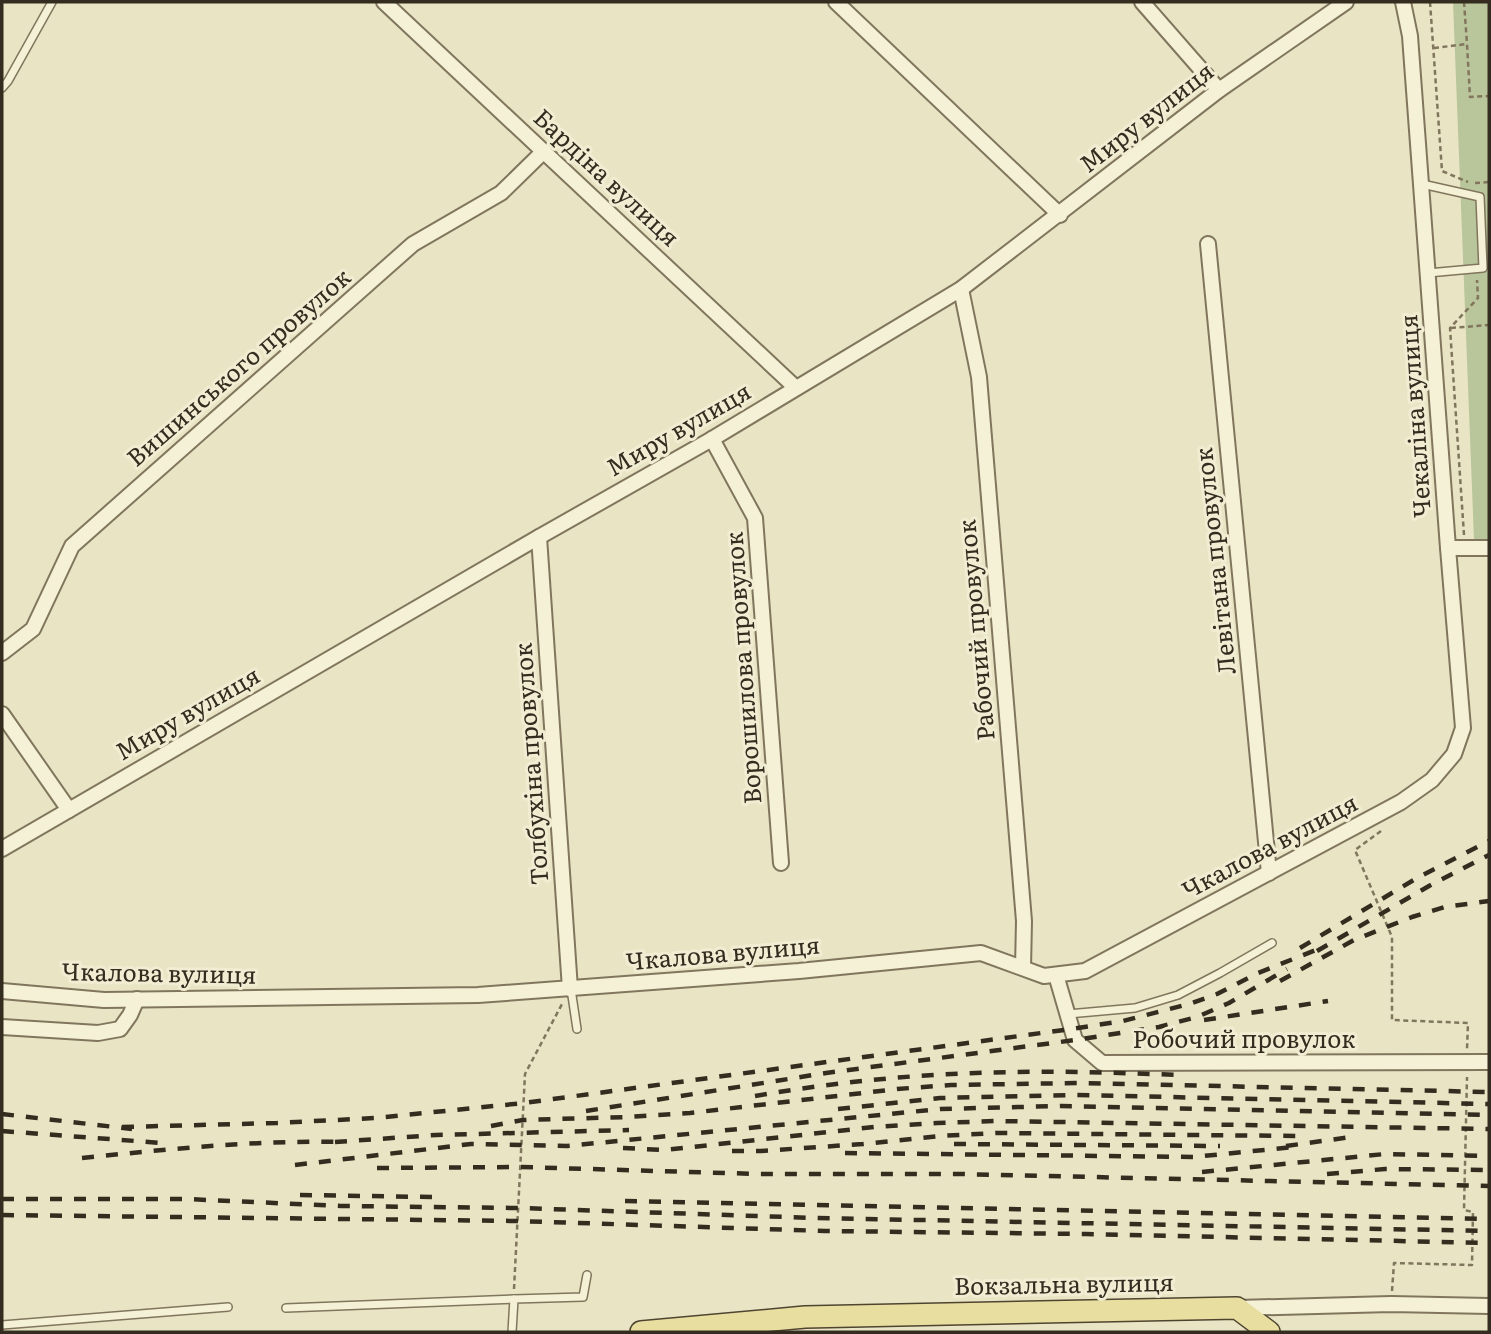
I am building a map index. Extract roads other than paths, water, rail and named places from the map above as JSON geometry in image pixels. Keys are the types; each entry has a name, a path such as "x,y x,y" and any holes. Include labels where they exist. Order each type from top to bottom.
{"main road":[{"name":"Вокзальна вулиця","path":"655,1332 805,1317 1237,1308"},
{"path":"1237,1308 1269,1332"}],"street":[{"name":"Бардіна вулиця","path":"384,2 796,388"},
{"path":"836,2 1059,215"},
{"path":"1142,2 1219,90"},
{"name":"Миру вулиця","path":"2,849 712,439 961,289 1219,90 1346,2"},
{"name":"Чекаліна вулиця","path":"1401,802 1432,780 1454,754 1463,728 1410,36 1403,2"},
{"name":"Вишинського провулок","path":"2,653 33,629 72,546 414,244 501,192 544,151"},
{"name":"Левітана провулок","path":"1209,244 1269,873"},
{"name":"Рабочий провулок","path":"961,289 979,377 1024,921 1023,968"},
{"name":"Ворошилова провулок","path":"712,439 755,518 781,863"},
{"name":"Толбухіна провулок","path":"539,537 570,989"},
{"path":"1448,548 1489,548"},
{"path":"2,714 69,810"},
{"name":"Чкалова вулиця","path":"2,991 104,1000 478,995 799,971 981,953 1044,976 1056,975 1085,971 1401,802"},
{"name":"Робочий провулок","path":"1056,975 1075,1040 1102,1063 1489,1062"},
{"path":"2,1027 99,1033 120,1029 137,999"},
{"name":"Вокзальна вулиця","path":"1237,1308 1391,1304 1489,1306"}],"lane":[{"path":"2,88 52,2"},
{"path":"1422,184 1480,197 1483,268 1428,273"},
{"path":"1068,1014 1135,1009 1178,995 1272,943"},
{"path":"570,989 577,1028"},
{"path":"286,1308 583,1297 587,1275"},
{"path":"512,1332 514,1299"},
{"path":"2,1325 228,1307"}],"railway":[{"path":"1300,948 1417,878 1489,841"},
{"path":"1317,951 1429,886 1489,855"},
{"path":"1280,981 1354,940 1412,917 1445,907 1489,901"},
{"path":"122,1127 375,1118 524,1103 1071,1029 1123,1021 1189,1004 1326,946"},
{"path":"586,1111 826,1073 1159,1027 1197,1017 1229,1003 1287,969"},
{"path":"1204,1020 1328,1001"},
{"path":"755,1096 852,1082 950,1074 1056,1072 1180,1075"},
{"path":"491,1126 523,1120 690,1113 951,1085 1079,1083 1489,1092"},
{"path":"838,1109 940,1098 1076,1095 1489,1104"},
{"path":"295,1165 471,1144 567,1146 940,1109 1061,1106 1489,1115"},
{"path":"2,1114 132,1129"},
{"path":"623,1148 665,1150 874,1127 997,1121 1489,1129"},
{"path":"335,1142 436,1135 629,1130"},
{"path":"2,1131 162,1143"},
{"path":"732,1151 996,1133 1298,1136"},
{"path":"1286,1146 1351,1137"},
{"path":"82,1158 180,1148 344,1142"},
{"path":"954,1144 1220,1146"},
{"path":"845,1153 1193,1157 1294,1147"},
{"path":"1202,1172 1385,1154 1489,1156"},
{"path":"377,1168 521,1167 759,1174 960,1174 1489,1186"},
{"path":"1327,1174 1385,1169 1489,1170"},
{"path":"300,1195 432,1197"},
{"path":"2,1199 186,1199 341,1206 519,1208 816,1218 1489,1231"},
{"path":"625,1201 1489,1219"},
{"path":"2,1215 518,1221 825,1231 1489,1243"}]}
